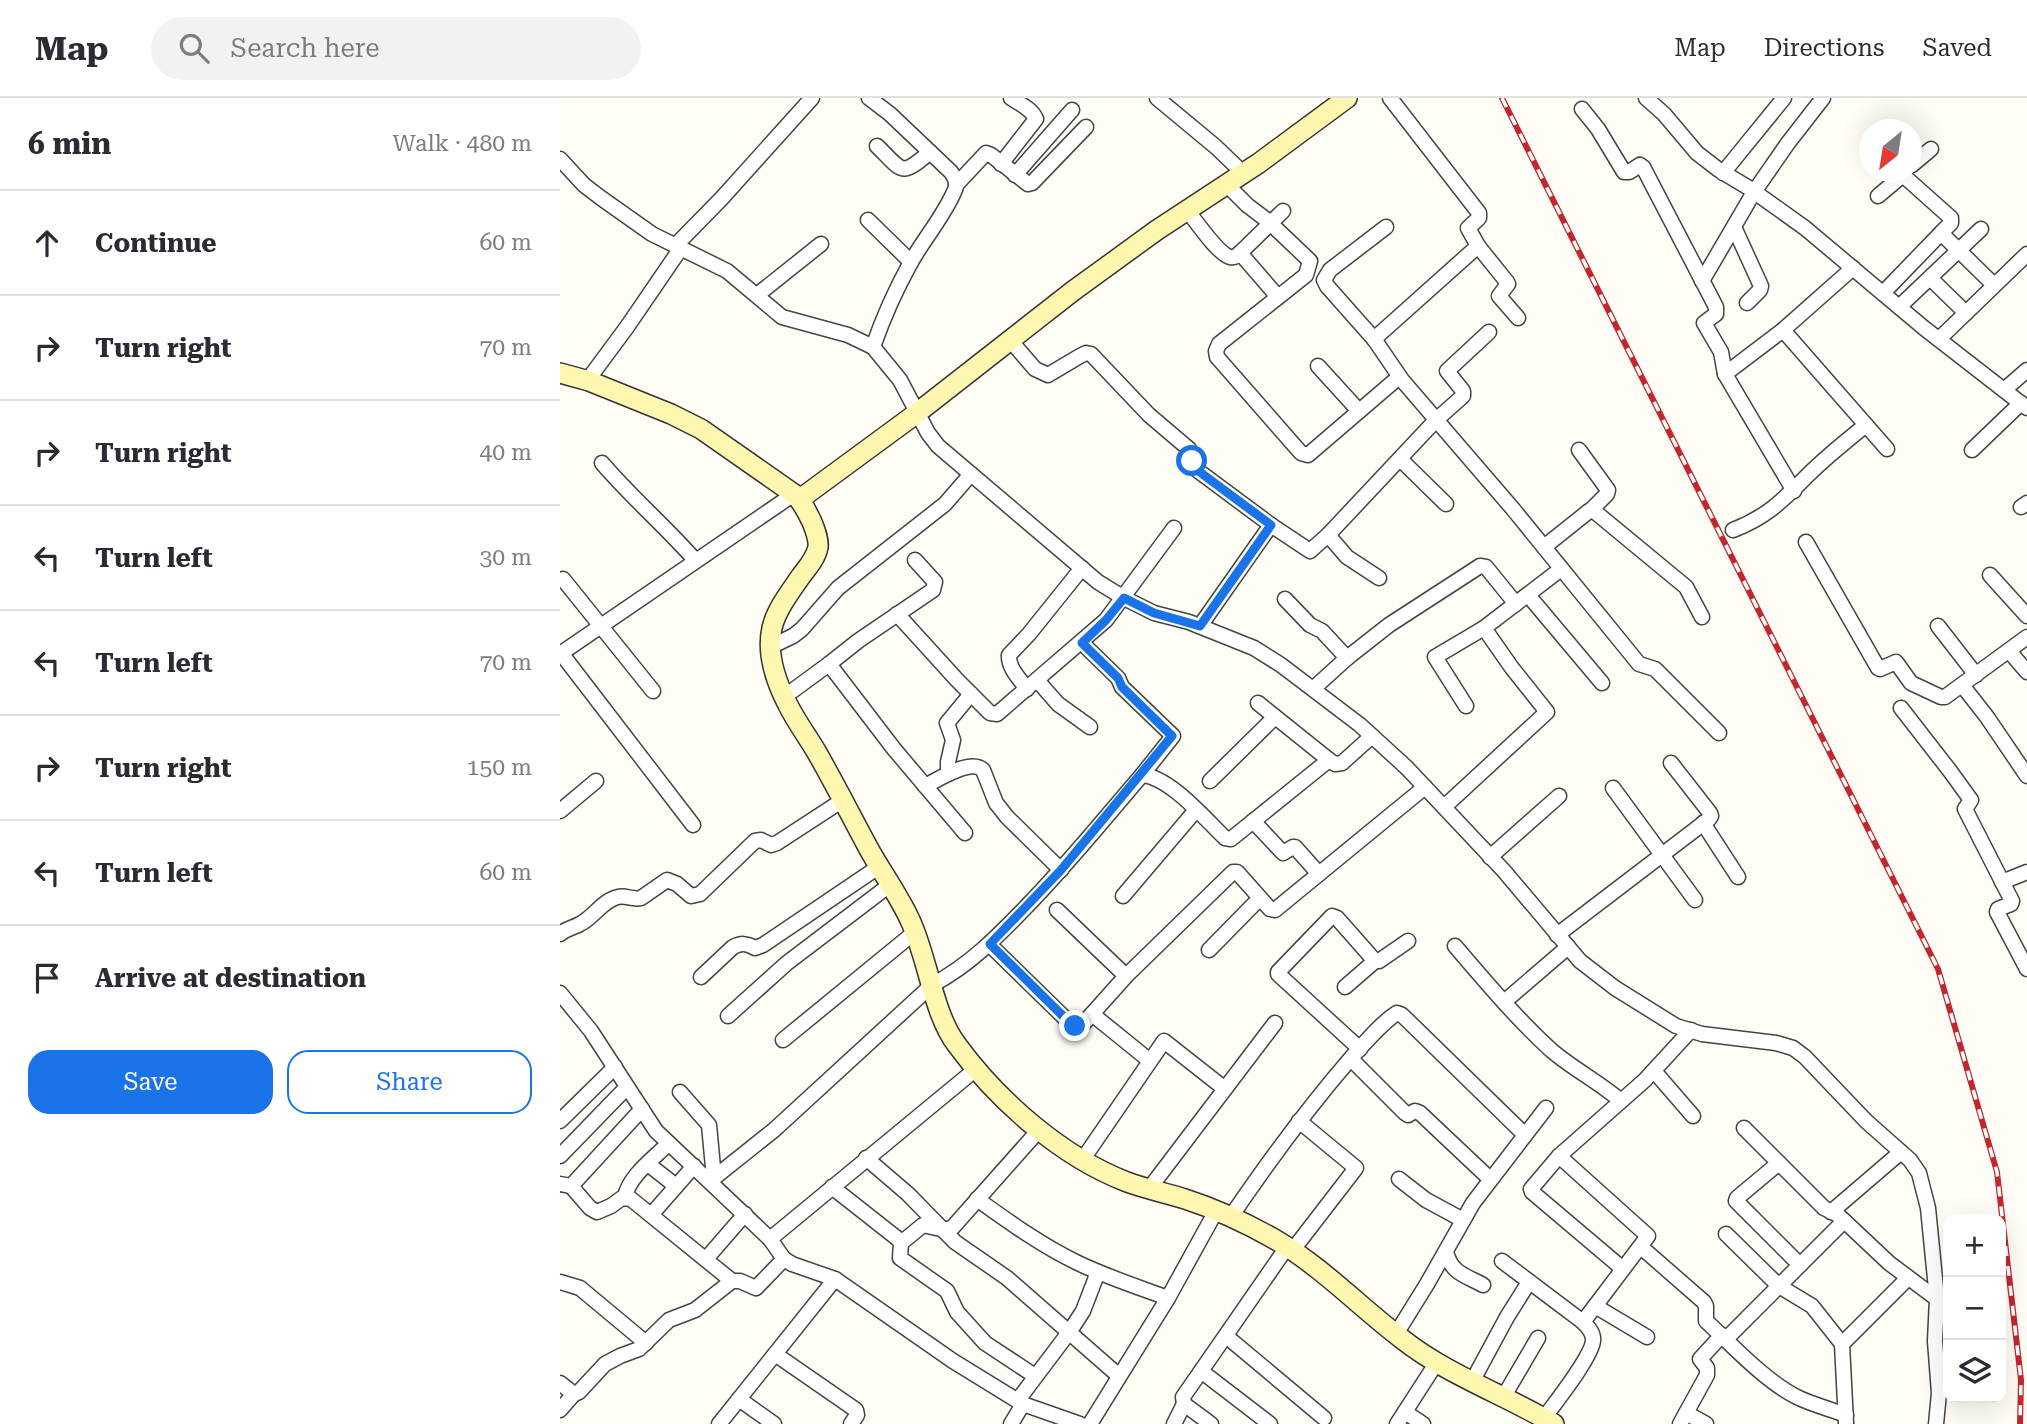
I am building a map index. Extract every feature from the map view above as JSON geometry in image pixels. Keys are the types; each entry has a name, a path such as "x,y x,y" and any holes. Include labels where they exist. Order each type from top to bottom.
{"street":[{"path":"588,381 627,327 678,247 812,98"},
{"path":"1001,164 1036,119 1029,109 1011,98"},
{"path":"1157,98 1216,146 1247,205 1310,261 1306,275 1219,344 1217,356 1304,455 1308,455 1399,377"},
{"path":"693,825 561,654 695,560 797,496 917,413 1073,291 1348,98"},
{"path":"1390,98 1479,213 1479,218 1468,228 1478,246 1507,282 1499,296 1518,318"},
{"path":"1646,98 1664,114 1697,152 1805,229 2024,406 1972,450"},
{"path":"1723,173 1784,98"},
{"path":"1702,281 1754,192 1823,98"},
{"path":"873,347 911,262 955,191 956,185 956,179 951,173 876,100"},
{"path":"1582,109 1624,172 1640,165 1643,167 1717,312 1705,325 1721,352 1725,374 1794,491"},
{"path":"1016,175 1072,110"},
{"path":"956,185 986,153 1028,184 1032,184 1086,127"},
{"path":"877,146 900,168 906,170 930,152"},
{"path":"1922,157 1931,149"},
{"path":"560,159 584,185 601,198 652,234 727,271 782,317 848,335 873,347 900,380 928,433 938,446 1098,582 1154,613 1200,626 1254,648 1314,688 1372,736 1425,787 1580,961 1615,988 1676,1026 1702,1034 1776,1043 1793,1048 1805,1057 1919,1173 1928,1208 1937,1299 1935,1342 1939,1393 1936,1424"},
{"path":"1878,196 1894,182"},
{"path":"1883,293 1951,223 1951,218 1918,182"},
{"path":"1187,210 1225,254 1231,257 1240,253 1283,211"},
{"path":"868,220 911,262"},
{"path":"1387,227 1331,270 1324,281 1374,339 1399,377 1544,547 1639,664 1654,669 1719,733"},
{"path":"1734,228 1761,286 1747,303"},
{"path":"1899,307 1981,229"},
{"path":"1942,232 1994,285"},
{"path":"758,295 821,244"},
{"path":"1374,339 1478,246"},
{"path":"1240,253 1278,297"},
{"path":"1939,339 2027,254"},
{"path":"1725,374 1783,330 1853,268"},
{"path":"1930,278 1966,313"},
{"path":"1783,330 1887,449"},
{"path":"1010,340 1035,369 1048,375 1086,353 1091,354 1140,407 1189,449 1197,470 1310,551 1464,394 1447,371 1489,332"},
{"path":"1318,366 1359,411"},
{"path":"2004,390 2027,370"},
{"path":"560,373 588,381 701,429 797,496 816,532 817,550 789,593 772,626 770,647 775,674 784,696 891,884 915,932 947,1029 955,1043 992,1087 1039,1130 1083,1159 1126,1182 1186,1199 1223,1214 1289,1249 1396,1334 1437,1362 1504,1396 1543,1420 1578,1372 1591,1349 1592,1334 1583,1322 1502,1261"},
{"path":"1733,530 1764,516 1866,425"},
{"path":"1544,547 1607,494 1608,490 1579,450"},
{"path":"1400,459 1446,504"},
{"path":"602,463 695,560"},
{"path":"770,647 802,629 838,588 945,504 971,474"},
{"path":"1591,510 1686,587 1702,617"},
{"path":"1200,626 1271,525"},
{"path":"897,614 994,715 1106,620 1174,528"},
{"path":"1328,535 1347,557 1379,578"},
{"path":"1806,542 1879,669 1896,662 1912,683 1941,698 2027,637"},
{"path":"784,696 933,590 934,582 915,559"},
{"path":"1314,688 1347,658 1416,606 1480,566 1486,567 1516,604"},
{"path":"1082,568 1030,634 1009,655 1008,660 1011,667 1032,685 1090,727"},
{"path":"1466,706 1435,657 1484,628 1561,569"},
{"path":"1990,575 2027,616"},
{"path":"563,579 653,691"},
{"path":"1528,594 1601,683"},
{"path":"1285,599 1310,625 1322,631 1347,658"},
{"path":"1938,626 1976,675"},
{"path":"1444,807 1546,712 1484,628"},
{"path":"712,1180 774,1129 932,985 951,975 990,944 1061,870 1172,736 1082,643"},
{"path":"2009,651 2027,672"},
{"path":"829,664 965,833"},
{"path":"1962,685 2027,776"},
{"path":"948,774 949,751 953,740 947,723 971,694"},
{"path":"1258,703 1335,764 1342,763 1372,736"},
{"path":"1900,708 1971,800 1965,809 2012,903 1997,912 2027,969"},
{"path":"1210,780 1275,717"},
{"path":"1142,775 1152,776 1177,792 1231,839 1329,760"},
{"path":"1557,934 1711,816 1671,763"},
{"path":"925,786 948,774 974,765 979,766 984,770 996,803 1007,817 1061,870"},
{"path":"560,811 596,781"},
{"path":"990,944 1071,1024 1079,1026 1126,976 1233,872 1237,872 1270,909 1275,910 1425,787"},
{"path":"1613,788 1695,900"},
{"path":"1490,857 1559,796"},
{"path":"560,934 567,928 580,925 607,902 617,897 636,900 667,880 695,897 755,841 777,844 843,800"},
{"path":"1123,896 1196,810"},
{"path":"1253,821 1283,853 1295,847 1319,874"},
{"path":"1703,823 1738,877"},
{"path":"701,977 733,947 746,943 755,948 763,945 880,866"},
{"path":"2002,882 2027,872"},
{"path":"727,1016 787,963 891,884"},
{"path":"1209,950 1260,898"},
{"path":"1057,910 1126,976"},
{"path":"1375,961 1335,916 1278,974 1355,1054 1405,1114 1415,1111 1420,1113 1490,1179"},
{"path":"783,1040 915,932"},
{"path":"1345,987 1375,961 1408,941"},
{"path":"1455,946 1504,1002 1558,1056 1621,1101"},
{"path":"1504,1002 1568,947"},
{"path":"561,996 591,1031 656,1131 712,1180 770,1238 784,1259 835,1279 953,1361 1021,1402 1080,1424"},
{"path":"1090,1424 1223,1214 1355,1054 1395,1014 1399,1013 1525,1135"},
{"path":"1093,1014 1150,1061"},
{"path":"1149,1189 1275,1023"},
{"path":"1623,1269 1532,1192 1532,1186 1559,1156 1654,1071 1691,1030"},
{"path":"1083,1159 1166,1041 1225,1089"},
{"path":"560,1120 615,1068"},
{"path":"770,1238 976,1069"},
{"path":"1654,1071 1693,1116"},
{"path":"560,1156 627,1087"},
{"path":"680,1093 709,1125 712,1180"},
{"path":"1396,1334 1490,1179 1546,1108"},
{"path":"642,1110 565,1185 590,1209 597,1212 625,1197 631,1182 668,1143"},
{"path":"1174,1424 1184,1404 1183,1397 1201,1371 1289,1249 1356,1168 1299,1121"},
{"path":"1744,1128 1824,1208 1844,1221 1908,1278 1937,1299"},
{"path":"1035,1376 985,1343 957,1312 947,1291 899,1256 901,1243 923,1225 945,1230 953,1227 1039,1130"},
{"path":"1831,1212 1901,1152"},
{"path":"1559,1156 1648,1235 1583,1322"},
{"path":"866,1158 908,1194 955,1242 1007,1278 1119,1376"},
{"path":"1779,1163 1736,1201 1800,1265"},
{"path":"648,1164 676,1186"},
{"path":"651,1215 694,1166"},
{"path":"1399,1179 1426,1200 1463,1220"},
{"path":"832,1187 901,1243"},
{"path":"625,1197 732,1281"},
{"path":"977,1199 1043,1244 1098,1272 1168,1298"},
{"path":"706,1259 745,1214"},
{"path":"1706,1424 1683,1418 1707,1375 1707,1368 1700,1359 1844,1221"},
{"path":"1641,1247 1704,1302 1706,1321 1785,1390 1846,1419 1842,1344 1812,1306 1779,1286 1726,1234"},
{"path":"1446,1252 1454,1270 1483,1285"},
{"path":"560,1410 605,1364 635,1352 669,1320 695,1310 732,1281 740,1281 756,1288 784,1259"},
{"path":"1011,1424 1035,1376 1083,1311 1098,1272"},
{"path":"1842,1344 1908,1278"},
{"path":"719,1424 835,1279"},
{"path":"560,1282 580,1288 646,1343"},
{"path":"1473,1380 1529,1282"},
{"path":"1595,1306 1647,1337"},
{"path":"1226,1336 1324,1418"},
{"path":"1504,1396 1538,1338"},
{"path":"775,1354 856,1410 857,1415 851,1424"},
{"path":"1423,1424 1401,1418 1437,1362"},
{"path":"1201,1371 1270,1424"},
{"path":"560,1383 574,1394"},
{"path":"739,1399 774,1424"},
{"path":"1184,1404 1211,1424"}],"railway":[{"path":"1502,98 1938,969 1997,1172 2021,1380 2020,1424"}],"route":[{"path":"1075,1026 990,944 1061,870 1172,736 1082,643 1124,598 1154,613 1200,626 1271,525 1197,470 1192,461"}]}
